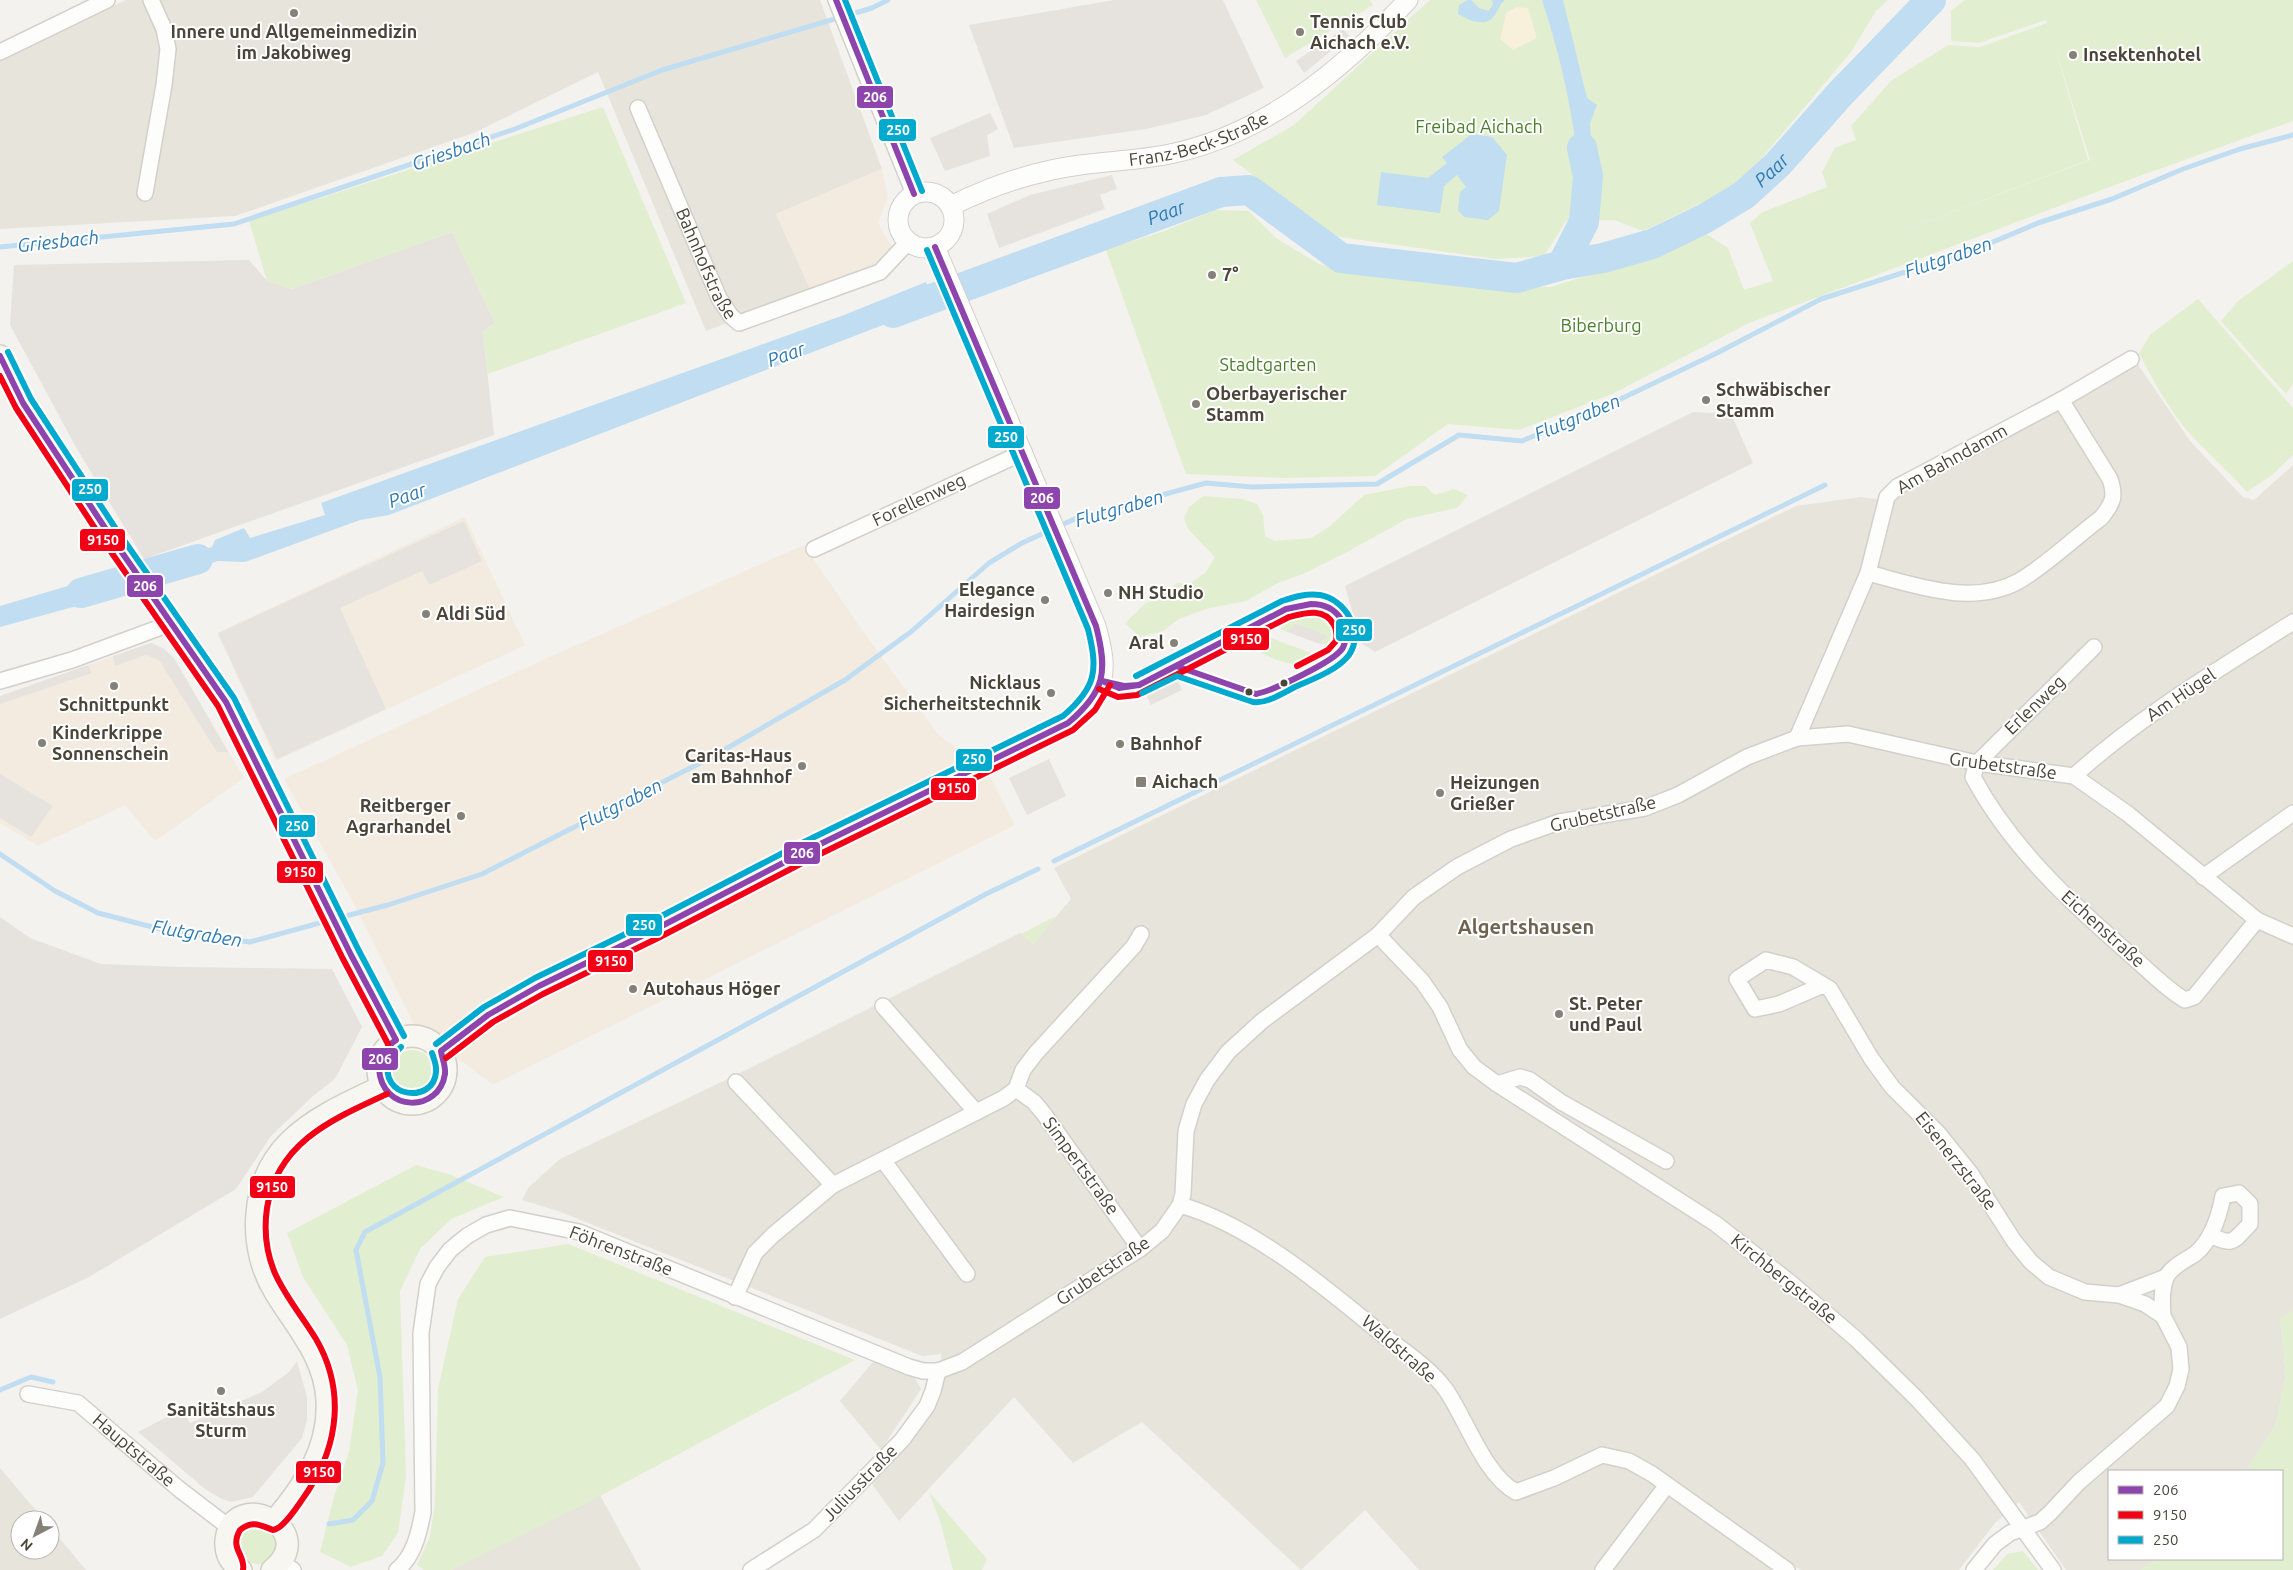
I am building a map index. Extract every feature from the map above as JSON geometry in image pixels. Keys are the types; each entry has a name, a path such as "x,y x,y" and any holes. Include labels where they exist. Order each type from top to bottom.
{"main road":[{"path":"0,356 23,403 107,531 226,702 327,903 348,949 396,1040"},
{"path":"414,1036 424,1038 434,1043 441,1051 446,1062 446,1074 443,1085 436,1094 426,1101 415,1104 404,1102 393,1098 383,1086 378,1070 380,1059 385,1049 396,1040 414,1036"},
{"path":"274,1520 293,1498 316,1461 325,1436 327,1399 318,1360 299,1326 266,1276 259,1253 256,1219 260,1192 274,1161 289,1142 340,1107 383,1086"},
{"path":"235,1569 226,1548 226,1538 230,1528 237,1520 256,1514 274,1520 282,1529 286,1547 282,1567"}],"street":[{"path":"0,52 88,4 107,0"},
{"path":"145,193 164,85 168,50 164,28 151,0"},
{"path":"836,0 914,194"},
{"name":"Franz-Beck-Straße","path":"951,206 992,188 1039,172 1169,154 1228,137 1269,116 1298,98 1326,77 1356,52 1408,0"},
{"name":"Bahnhofstraße","path":"638,108 719,298 731,316 739,323 880,272 908,242"},
{"path":"922,192 939,195 951,206 954,214 952,230 943,243 936,247 926,248 908,242 898,226 897,217 900,207 906,199 914,194 922,192"},
{"path":"441,1051 488,1015 539,986 654,930 846,831 1068,723 1086,709 1096,696 1102,681 1104,653 1096,626 936,247"},
{"name":"Am Bahndamm","path":"1797,738 1868,573 1887,497 1897,487 2061,400 2131,359"},
{"path":"1868,573 1935,590 1963,592 1990,590 2017,582 2102,518 2111,506 2114,492 2110,478 2061,400"},
{"name":"Forellenweg","path":"814,549 1024,452"},
{"name":"Am Hügel","path":"2074,776 2093,759 2176,697 2293,622"},
{"path":"0,681 72,660 172,623"},
{"name":"Erlenweg","path":"1977,763 2094,647"},
{"name":"Grubetstraße","path":"938,1371 949,1368 978,1353 1140,1249 1162,1232 1180,1205 1183,1194 1186,1131 1194,1104 1207,1080 1228,1052 1254,1027 1378,935 1414,897 1437,880 1511,838 1559,822 1645,808 1678,795 1747,757 1797,738 1848,734 1977,763 2074,776 2128,814 2257,920 2293,936"},
{"name":"Eichenstraße","path":"1977,763 1973,777 1988,806 2019,845 2059,890 2185,1000 2194,997 2257,920"},
{"path":"2203,877 2293,813"},
{"path":"735,1297 755,1253 773,1235 833,1185 1004,1098 1016,1088 1023,1070 1036,1053 1134,946 1141,934"},
{"name":"Kirchbergstraße","path":"1378,935 1422,981 1440,1007 1460,1050 1474,1067 1497,1084 1716,1224 1792,1284 1856,1339 1917,1399 1972,1459 2054,1570"},
{"name":"Eisenerzstraße","path":"1823,985 1778,1004 1755,1009 1736,979 1766,960 1793,967 1830,989 1871,1058 1892,1087 1938,1132 1971,1174 2031,1262 2049,1277 2084,1292 2119,1295 2144,1304 2163,1316"},
{"path":"883,1006 976,1112"},
{"path":"1497,1084 1520,1077 1530,1080 1561,1102 1666,1161"},
{"path":"736,1082 833,1185"},
{"name":"Simpertstraße","path":"1016,1088 1034,1102 1044,1114 1140,1249"},
{"path":"883,1160 967,1274"},
{"name":"Waldstraße","path":"1180,1205 1195,1209 1246,1233 1334,1295 1406,1353 1445,1390 1469,1432 1504,1485 1516,1492 1523,1490 1602,1455 1629,1461 1667,1484 1787,1570"},
{"name":"Föhrenstraße","path":"399,1570 419,1537 423,1512 420,1333 428,1284 437,1267 450,1250 467,1236 486,1225 510,1218 579,1232 908,1367 923,1371 938,1371"},
{"name":"Eisenerzstraße","path":"2119,1295 2166,1277 2176,1266 2197,1252 2210,1235"},
{"path":"1974,1570 1995,1544 2010,1533 2040,1522 2079,1482 2167,1406 2177,1386 2181,1369 2179,1347 2163,1316 2162,1297 2166,1277"},
{"name":"Juliusstraße","path":"751,1570 814,1530 902,1440 926,1406 933,1391 938,1371"},
{"name":"Hauptstraße","path":"28,1394 78,1403 178,1489 230,1528"},
{"path":"1603,1570 1667,1484"}],"shaded area":[{"path":"126,0 820,0 882,169 776,214 811,291 706,331 598,72 476,132 235,216 0,229 0,59"},
{"path":"1114,0 1223,0 1264,88 1206,115 1146,129 1014,148 969,25"},
{"path":"1343,29 1349,36 1304,73 1296,61"},
{"path":"990,113 998,129 987,135 990,156 945,171 930,138"},
{"path":"882,169 888,198 878,222 892,248 876,266 811,291 776,214"},
{"path":"1112,175 1117,189 1100,195 1105,209 999,248 987,214 1030,195"},
{"path":"452,232 495,323 483,331 494,435 144,559 77,449 10,325 14,265 249,260 267,281 292,289"},
{"path":"2137,363 2190,441 2243,497 2254,500 2293,465 2293,1311 2280,1319 2286,1376 2276,1424 2247,1470 2108,1470 2108,1560 2155,1560 2141,1570 2066,1570 2019,1502 1995,1523 1959,1570 1801,1570 1785,1560 1778,1570 1419,1570 1365,1510 1301,1570 1142,1422 1073,1463 1014,1397 899,1521 869,1480 907,1443 942,1386 941,1354 922,1356 558,1211 522,1200 529,1187 560,1159 732,1077 1020,933 1033,944 1071,899 1054,868 1796,506 1861,497 1891,501 1901,492"},
{"path":"1693,412 1731,414 1753,463 1375,652 1361,643 1345,586"},
{"path":"465,517 525,645 276,761 217,633"},
{"path":"464,521 482,561 429,585 422,571 340,608 386,709 277,759 218,633"},
{"path":"804,545 862,630 938,734 990,776 1015,825 493,1085 414,1025 354,904 284,779 543,660"},
{"path":"1296,624 1328,636 1320,644 1287,632"},
{"path":"151,643 174,658 244,778 155,841 125,805 38,846 0,823 0,696"},
{"path":"151,643 163,648 174,658 228,752 217,752 159,660 146,655 115,666 113,656"},
{"path":"88,665 92,673 0,704 0,696"},
{"path":"1176,676 1182,690 1151,705 1145,692"},
{"path":"1049,759 1066,796 1027,815 1009,778"},
{"path":"0,774 53,806 31,837 0,818"},
{"path":"0,917 30,938 101,964 332,969 362,1027 335,1079 313,1096 271,1136 236,1189 89,1277 0,1319"},
{"path":"297,1361 307,1397 307,1420 302,1438 253,1497 231,1502 222,1499 205,1489 138,1432 182,1409 190,1423 262,1392 289,1372"},
{"path":"873,1362 915,1378 921,1389 881,1450 840,1401"},
{"path":"0,1468 36,1510 10,1510 10,1560 60,1560 60,1539 86,1570 0,1570"},
{"path":"600,1495 641,1570 451,1570"}],"green space":[{"name":"Tennis Club Aichach e.V.","path":"1256,0 1370,0 1373,5 1285,58"},
{"name":"Freibad Aichach","path":"1430,0 1888,0 1876,11 1851,52 1739,185 1643,231 1614,220 1566,221 1544,256 1496,259 1333,236 1233,160 1294,125"},
{"name":"Stadtgarten","path":"1965,0 2293,0 2293,121 2123,182 1749,323 1612,394 1519,430 1448,424 1375,476 1283,478 1186,474 1106,250 1164,231 1215,210 1249,211 1276,238 1319,264 1358,274 1420,282 1499,287 1551,287 1607,269 1705,233 1728,248 1744,290 1773,281 1750,223 1763,212 1827,187 1822,172 1835,148 1856,140 1851,126 1891,81 1948,45 1980,47 2047,23 2046,20 1979,43 1951,41 1951,11","holes":["2051,35 2090,160 1822,262 2088,160"]},
{"path":"603,107 686,303 488,374 483,331 495,323 452,232 292,289 267,281 249,221"},
{"path":"2293,261 2293,383 2286,394 2221,321 2238,301"},
{"path":"2198,299 2293,408 2293,455 2272,475 2247,492 2177,418 2139,353 2151,334"},
{"path":"1410,486 1425,486 1435,495 1454,489 1468,495 1457,508 1407,519 1345,553 1305,573 1276,584 1246,601 1206,609 1179,619 1163,631 1140,637 1125,623 1146,603 1161,597 1177,583 1191,583 1206,572 1215,557 1188,529 1184,518 1189,507 1203,496 1242,499 1257,504 1263,515 1265,536 1274,541 1311,538 1329,527 1364,495"},
{"path":"1310,614 1322,614 1330,622 1333,631 1328,644 1320,644 1328,636 1296,625 1287,632 1280,629 1293,618"},
{"path":"1259,636 1269,637 1316,655 1308,661 1298,664 1278,660 1262,653 1250,645 1247,640"},
{"path":"1054,917 1033,944 1021,934"},
{"path":"412,1050 426,1056 432,1070 426,1084 412,1090 398,1084 392,1070 398,1056"},
{"path":"416,1165 451,1175 504,1197 451,1219 420,1249 400,1291 406,1476 398,1533 382,1556 351,1567 320,1552 334,1497 349,1452 358,1390 347,1345 303,1277 287,1233"},
{"path":"568,1244 855,1360 587,1503 451,1570 424,1570 417,1565 430,1537 435,1503 438,1389 458,1299 485,1257"},
{"path":"2293,1311 2293,1570 2141,1570 2155,1560 2283,1560 2283,1470 2247,1470 2276,1424 2286,1376 2280,1319"},
{"path":"929,1492 987,1559 982,1570 953,1570 940,1521"},
{"path":"249,1523 271,1527 278,1547 268,1563 261,1564 247,1561 234,1545 236,1533"},
{"path":"2023,1551 2038,1570 1993,1570 2007,1554"}],"sand":[{"path":"1516,7 1528,8 1537,38 1513,50 1500,39 1506,13"}],"water":[{"path":"1471,0 1479,8 1489,11 1493,4 1492,0 1505,0 1492,18 1488,21 1478,22 1458,14 1459,5"},
{"path":"1542,0 1563,0 1587,98 1597,105 1590,123 1593,189 1581,190 1567,94"},
{"path":"1472,134 1492,137 1507,155 1499,211 1488,220 1464,217 1458,210 1460,192 1466,187 1457,175 1444,186 1440,213 1377,205 1381,172 1428,178 1447,163 1442,157"},
{"path":"926,282 935,305 389,515 360,520 245,562 218,561 163,577 153,564 212,547 215,540 244,528 250,538 325,515 321,503 844,315"},
{"path":"115,572 128,592 0,627 0,606"}],"waterway":[{"name":"Griesbach","path":"0,247 234,224 515,129 662,70 872,8 888,0"},
{"name":"Paar","path":"1562,265 1603,258 1652,244 1704,219 1744,195 1778,164 1840,94 1931,0"},
{"name":"Flutgraben","path":"338,918 388,905 482,874 710,758 845,680 912,631 989,563 1022,543 1077,518 1206,483 1252,487 1377,484 1459,435 1522,441 1608,405 1717,353 1821,299 1974,250 2038,223 2112,199 2183,169 2240,149 2293,135"},
{"name":"Paar","path":"893,313 1221,192 1249,190 1341,258 1517,278 1562,265 1584,222 1588,176 1582,148"},
{"path":"1054,861 1825,485"},
{"name":"Paar","path":"81,593 198,559"},
{"name":"Flutgraben","path":"0,854 55,891 98,913 164,930 250,942 327,921"},
{"path":"329,1524 353,1520 372,1501 383,1463 380,1377 356,1250 365,1232 986,894 1038,869"},
{"path":"0,1390 31,1377 53,1382"}],"transit line":[{"name":"206","path":"836,0 914,194"},
{"name":"250","path":"845,0 922,191"},
{"name":"206","path":"0,356 23,403 107,531 226,702 351,955 396,1040 381,1056 379,1069 382,1083 390,1094 400,1100 411,1103 433,1096 441,1087 445,1074 441,1051 488,1015 539,986 654,930 806,851 1068,723 1090,701 1096,691 1102,669 1102,656 1096,626 935,247"},
{"name":"250","path":"436,1044 484,1007 535,978 650,922 802,843 1063,716 1083,696 1092,677 1093,667 1088,629 927,250"},
{"name":"250","path":"8,352 31,399 114,526 234,698 359,951 404,1036"},
{"name":"9150","path":"0,376 16,408 100,536 218,706 343,959 388,1044"},
{"name":"250","path":"1136,676 1282,601 1296,597 1320,595 1329,598 1337,603 1350,618 1355,636 1353,646 1344,661 1323,674 1268,700 1253,702 1177,676 1142,693"},
{"name":"206","path":"1311,604 1328,607 1338,615 1345,630 1344,645 1336,655 1327,661 1288,682 1256,694 1176,666 1139,685 1286,609 1311,604"},
{"name":"9150","path":"1099,689 1118,697 1137,695 1289,617 1314,613 1330,619 1335,627 1336,641 1328,650 1297,666"},
{"name":"206","path":"1102,681 1124,686 1139,685 1119,688 1102,681"},
{"name":"9150","path":"446,1058 493,1022 543,994 658,938 810,859 1073,730 1095,710 1110,685"},
{"name":"250","path":"401,1047 389,1060 388,1073 391,1083 408,1093 417,1093 426,1089 433,1082 436,1070 432,1053"},
{"name":"9150","path":"243,1570 236,1542 240,1530 252,1524 273,1530 287,1520 308,1491 318,1473 332,1435 334,1416 331,1377 325,1358 316,1339 283,1289 269,1256 266,1240 266,1216 273,1185 282,1166 310,1136 347,1113 387,1094"}],"place":[{"name":"Innere und Allgemeinmedizin im Jakobiweg","path":"294,13"},
{"name":"Tennis Club Aichach e.V.","path":"1300,32"},
{"name":"Insektenhotel","path":"2073,55"},
{"name":"7°","path":"1212,275"},
{"name":"Schwäbischer Stamm","path":"1706,400"},
{"name":"Oberbayerischer Stamm","path":"1196,404"},
{"name":"NH Studio","path":"1108,593"},
{"name":"Elegance Hairdesign","path":"1045,600"},
{"name":"Aldi Süd","path":"426,614"},
{"name":"Aral","path":"1174,643"},
{"name":"Schnittpunkt","path":"114,686"},
{"name":"Nicklaus Sicherheitstechnik","path":"1051,693"},
{"name":"Kinderkrippe Sonnenschein","path":"42,743"},
{"name":"Bahnhof","path":"1120,744"},
{"name":"Caritas-Haus am Bahnhof","path":"802,766"},
{"name":"Aichach","path":"1141,782"},
{"name":"Heizungen Grießer","path":"1440,793"},
{"name":"Reitberger Agrarhandel","path":"461,816"},
{"name":"Autohaus Höger","path":"633,989"},
{"name":"St. Peter und Paul","path":"1559,1014"},
{"name":"Sanitätshaus Sturm","path":"221,1391"}],"district":[{"name":"Algertshausen","path":"1526,927"}],"park label":[{"name":"Biberburg","path":"1601,326"}]}
